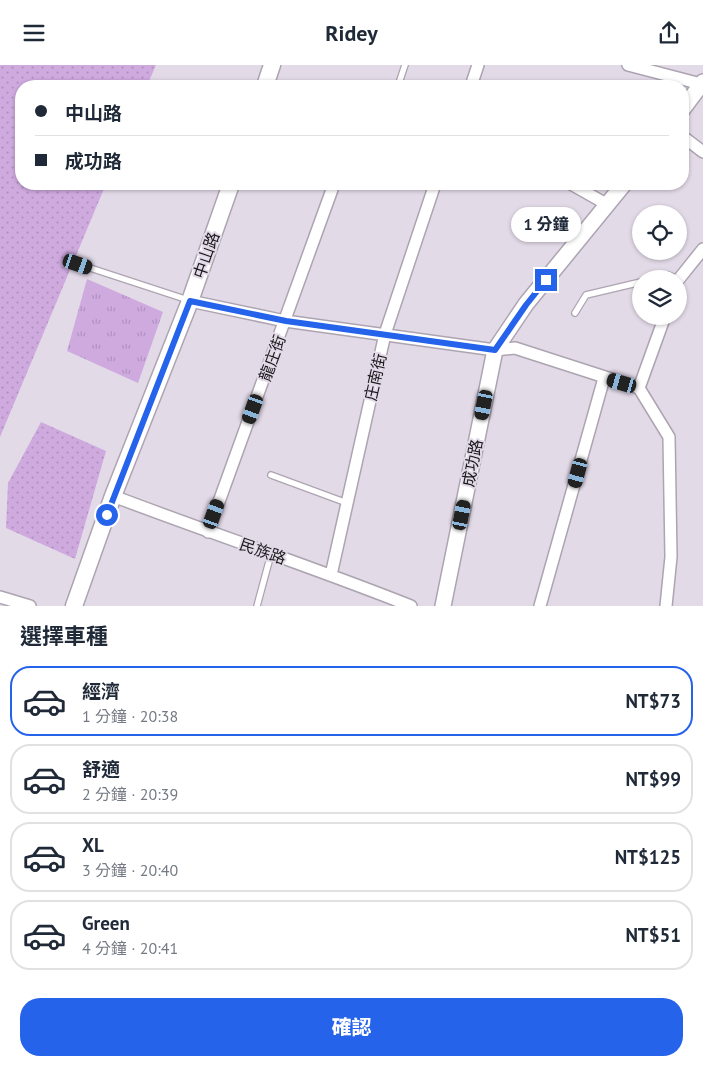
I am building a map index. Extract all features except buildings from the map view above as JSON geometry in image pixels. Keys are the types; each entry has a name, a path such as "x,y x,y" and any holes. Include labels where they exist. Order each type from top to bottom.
{"main road":[{"path":"267,80 272,65"},
{"name":"中山路","path":"74,606 113,496 190,301 229,190"}],"street":[{"path":"473,80 478,65"},
{"path":"628,65 702,83 689,101"},
{"path":"689,141 703,152"},
{"name":"龍庄街","path":"208,532 332,190"},
{"name":"庄南街","path":"331,575 385,334 433,190"},
{"path":"582,190 608,205"},
{"name":"成功路","path":"444,606 495,350 526,305 619,190"},
{"path":"686,270 703,249"},
{"path":"190,301 286,321 495,350 515,348 639,388 669,437 672,557 666,606"},
{"path":"639,388 663,325"},
{"path":"540,606 604,378"},
{"name":"民族路","path":"113,496 411,606"},
{"path":"0,597 30,606"}],"lane":[{"path":"400,80 405,65"},
{"path":"78,264 190,301"},
{"path":"575,313 586,295 632,284"},
{"path":"271,475 347,503"},
{"path":"257,606 271,554"}],"green space":[{"path":"0,65 156,65 150,80 15,80 15,190 103,190 0,437"},
{"path":"87,279 163,312 138,383 67,351"},
{"path":"41,422 106,451 75,559 6,528 8,483"}],"route":[{"path":"107,515 190,301 286,321 495,350 546,280"}]}
